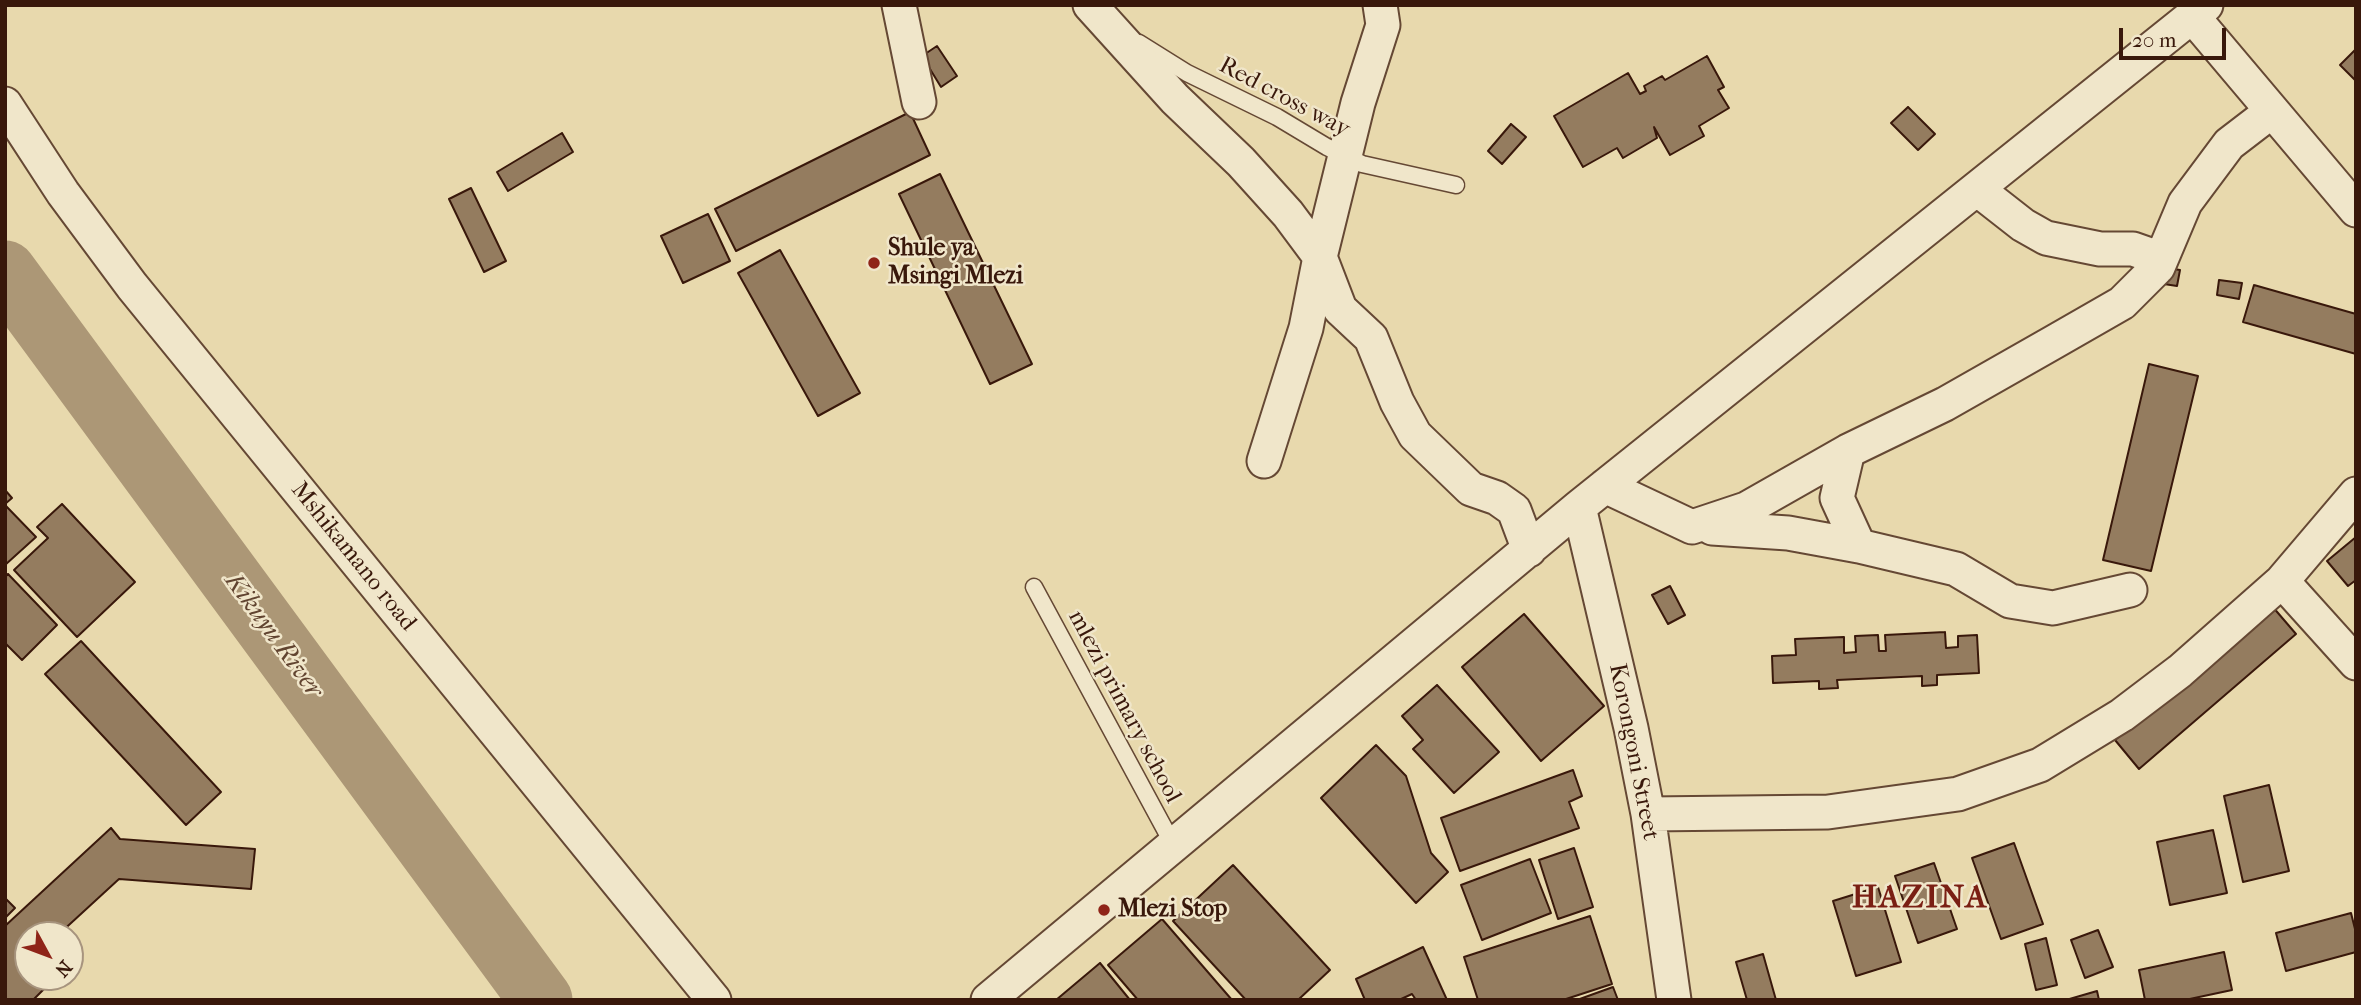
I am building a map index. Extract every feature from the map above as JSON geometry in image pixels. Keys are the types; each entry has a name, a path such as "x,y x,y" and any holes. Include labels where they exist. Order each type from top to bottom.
{"street":[{"path":"899,5 919,102"},
{"path":"1264,461 1306,328 1320,257 1358,103 1383,25 1380,5"},
{"path":"998,997 1579,507 2199,11 2272,111 2356,210"},
{"path":"1098,12 1166,90 1241,162 1288,214 1320,257 1340,309 1371,338 1397,402 1415,435 1471,489 1497,498 1514,510 1529,550"},
{"name":"Mshikamano road","path":"5,104 63,193 132,286 714,1000"},
{"path":"1692,527 1746,509 1848,451 1945,404 2123,303 2158,267 2192,193 2229,144 2272,111"},
{"path":"1977,189 2023,225 2046,238 2101,249 2133,249 2150,255 2158,267"},
{"path":"1848,451 1837,498 1858,546"},
{"path":"1605,486 1692,527 1788,533 1956,569 2010,601 2053,608 2130,590"},
{"path":"1647,814 1828,812 1958,794 2040,765 2122,715 2161,686 2282,581 2356,494"},
{"name":"Korongoni Street","path":"1579,507 1631,728 1647,814 1674,1000"},
{"path":"2282,581 2356,663"}],"lane":[{"name":"Red cross way","path":"1098,12 1187,73 1278,117 1362,164 1456,185"},
{"name":"mlezi primary school","path":"1034,587 1175,848"}],"building":[{"path":"937,46 957,76 941,87 922,56"},
{"path":"2356,49 2356,81 2340,65"},
{"path":"1707,56 1724,87 1718,90 1729,108 1699,126 1704,136 1670,155 1654,127 1657,138 1623,158 1617,148 1583,167 1554,116 1628,73 1640,94 1646,91 1644,86 1662,76 1665,80"},
{"path":"1908,107 1935,134 1918,150 1891,123"},
{"path":"910,112 930,155 736,251 715,209"},
{"path":"1511,124 1526,137 1502,164 1488,151"},
{"path":"562,133 573,152 508,191 497,172"},
{"path":"940,174 1032,364 990,384 899,194"},
{"path":"471,188 506,261 484,272 449,199"},
{"path":"708,214 730,261 683,283 661,236"},
{"path":"780,250 860,393 818,416 738,273"},
{"path":"2167,268 2180,270 2177,286 2164,284"},
{"path":"2219,280 2242,283 2239,299 2217,295"},
{"path":"2254,285 2356,314 2356,354 2243,322"},
{"path":"2149,364 2198,376 2151,571 2103,560"},
{"path":"5,490 12,498 5,504"},
{"path":"62,504 135,582 77,637 14,570 48,538 37,527"},
{"path":"5,505 36,537 5,565"},
{"path":"2356,537 2356,580 2348,586 2327,561"},
{"path":"8,574 57,625 22,660 5,643 5,577"},
{"path":"1670,586 1685,615 1668,624 1652,595"},
{"path":"2272,606 2296,634 2139,769 2115,740"},
{"path":"1524,614 1604,706 1541,761 1462,667"},
{"path":"1945,632 1946,648 1958,647 1958,636 1977,635 1979,673 1937,675 1937,685 1922,686 1922,676 1837,680 1838,688 1819,689 1819,681 1773,683 1772,656 1796,655 1795,639 1844,637 1844,653 1856,652 1855,636 1878,635 1879,651 1886,651 1885,635"},
{"path":"81,641 221,792 186,825 45,674"},
{"path":"1437,685 1499,752 1454,793 1413,749 1423,740 1402,716"},
{"path":"1376,745 1406,776 1431,853 1448,872 1416,903 1321,798"},
{"path":"1573,770 1582,796 1569,802 1579,828 1460,871 1441,818"},
{"path":"2269,785 2289,871 2243,882 2224,796"},
{"path":"111,828 120,839 255,849 251,889 119,879 73,921 14,921 14,991 42,991 33,1000 5,1000 5,926"},
{"path":"2213,830 2227,893 2170,905 2157,842"},
{"path":"2014,843 2043,924 2001,939 1972,858"},
{"path":"1574,848 1593,907 1558,919 1539,860"},
{"path":"1530,859 1551,913 1482,940 1461,885"},
{"path":"1934,863 1957,929 1918,943 1895,876"},
{"path":"1233,865 1330,970 1298,1000 1246,1000 1173,921"},
{"path":"1878,887 1901,962 1856,976 1833,901"},
{"path":"5,898 15,908 5,918"},
{"path":"2351,913 2356,933 2356,952 2286,971 2276,933"},
{"path":"1590,916 1612,984 1563,1000 1478,1000 1464,957"},
{"path":"1162,919 1232,1000 1138,1000 1108,965"},
{"path":"2098,930 2113,967 2085,978 2071,940"},
{"path":"2046,938 2057,985 2036,990 2025,944"},
{"path":"1423,947 1447,1000 1416,1000 1412,994 1399,1000 1365,1000 1356,979"},
{"path":"2224,952 2232,990 2185,1000 2145,1000 2139,970"},
{"path":"1763,954 1776,1000 1747,1000 1736,962"},
{"path":"1100,963 1130,1000 1056,1000"},
{"path":"1613,987 1618,1000 1577,1000"},
{"path":"2097,991 2099,1000 2066,1000"}],"waterway":[{"name":"Kikuyu River","path":"5,272 541,1000"}],"place":[{"name":"Shule ya Msingi Mlezi","path":"874,263"},
{"name":"Mlezi Stop","path":"1104,910"}],"district":[{"name":"HAZINA","path":"1920,899"}]}
